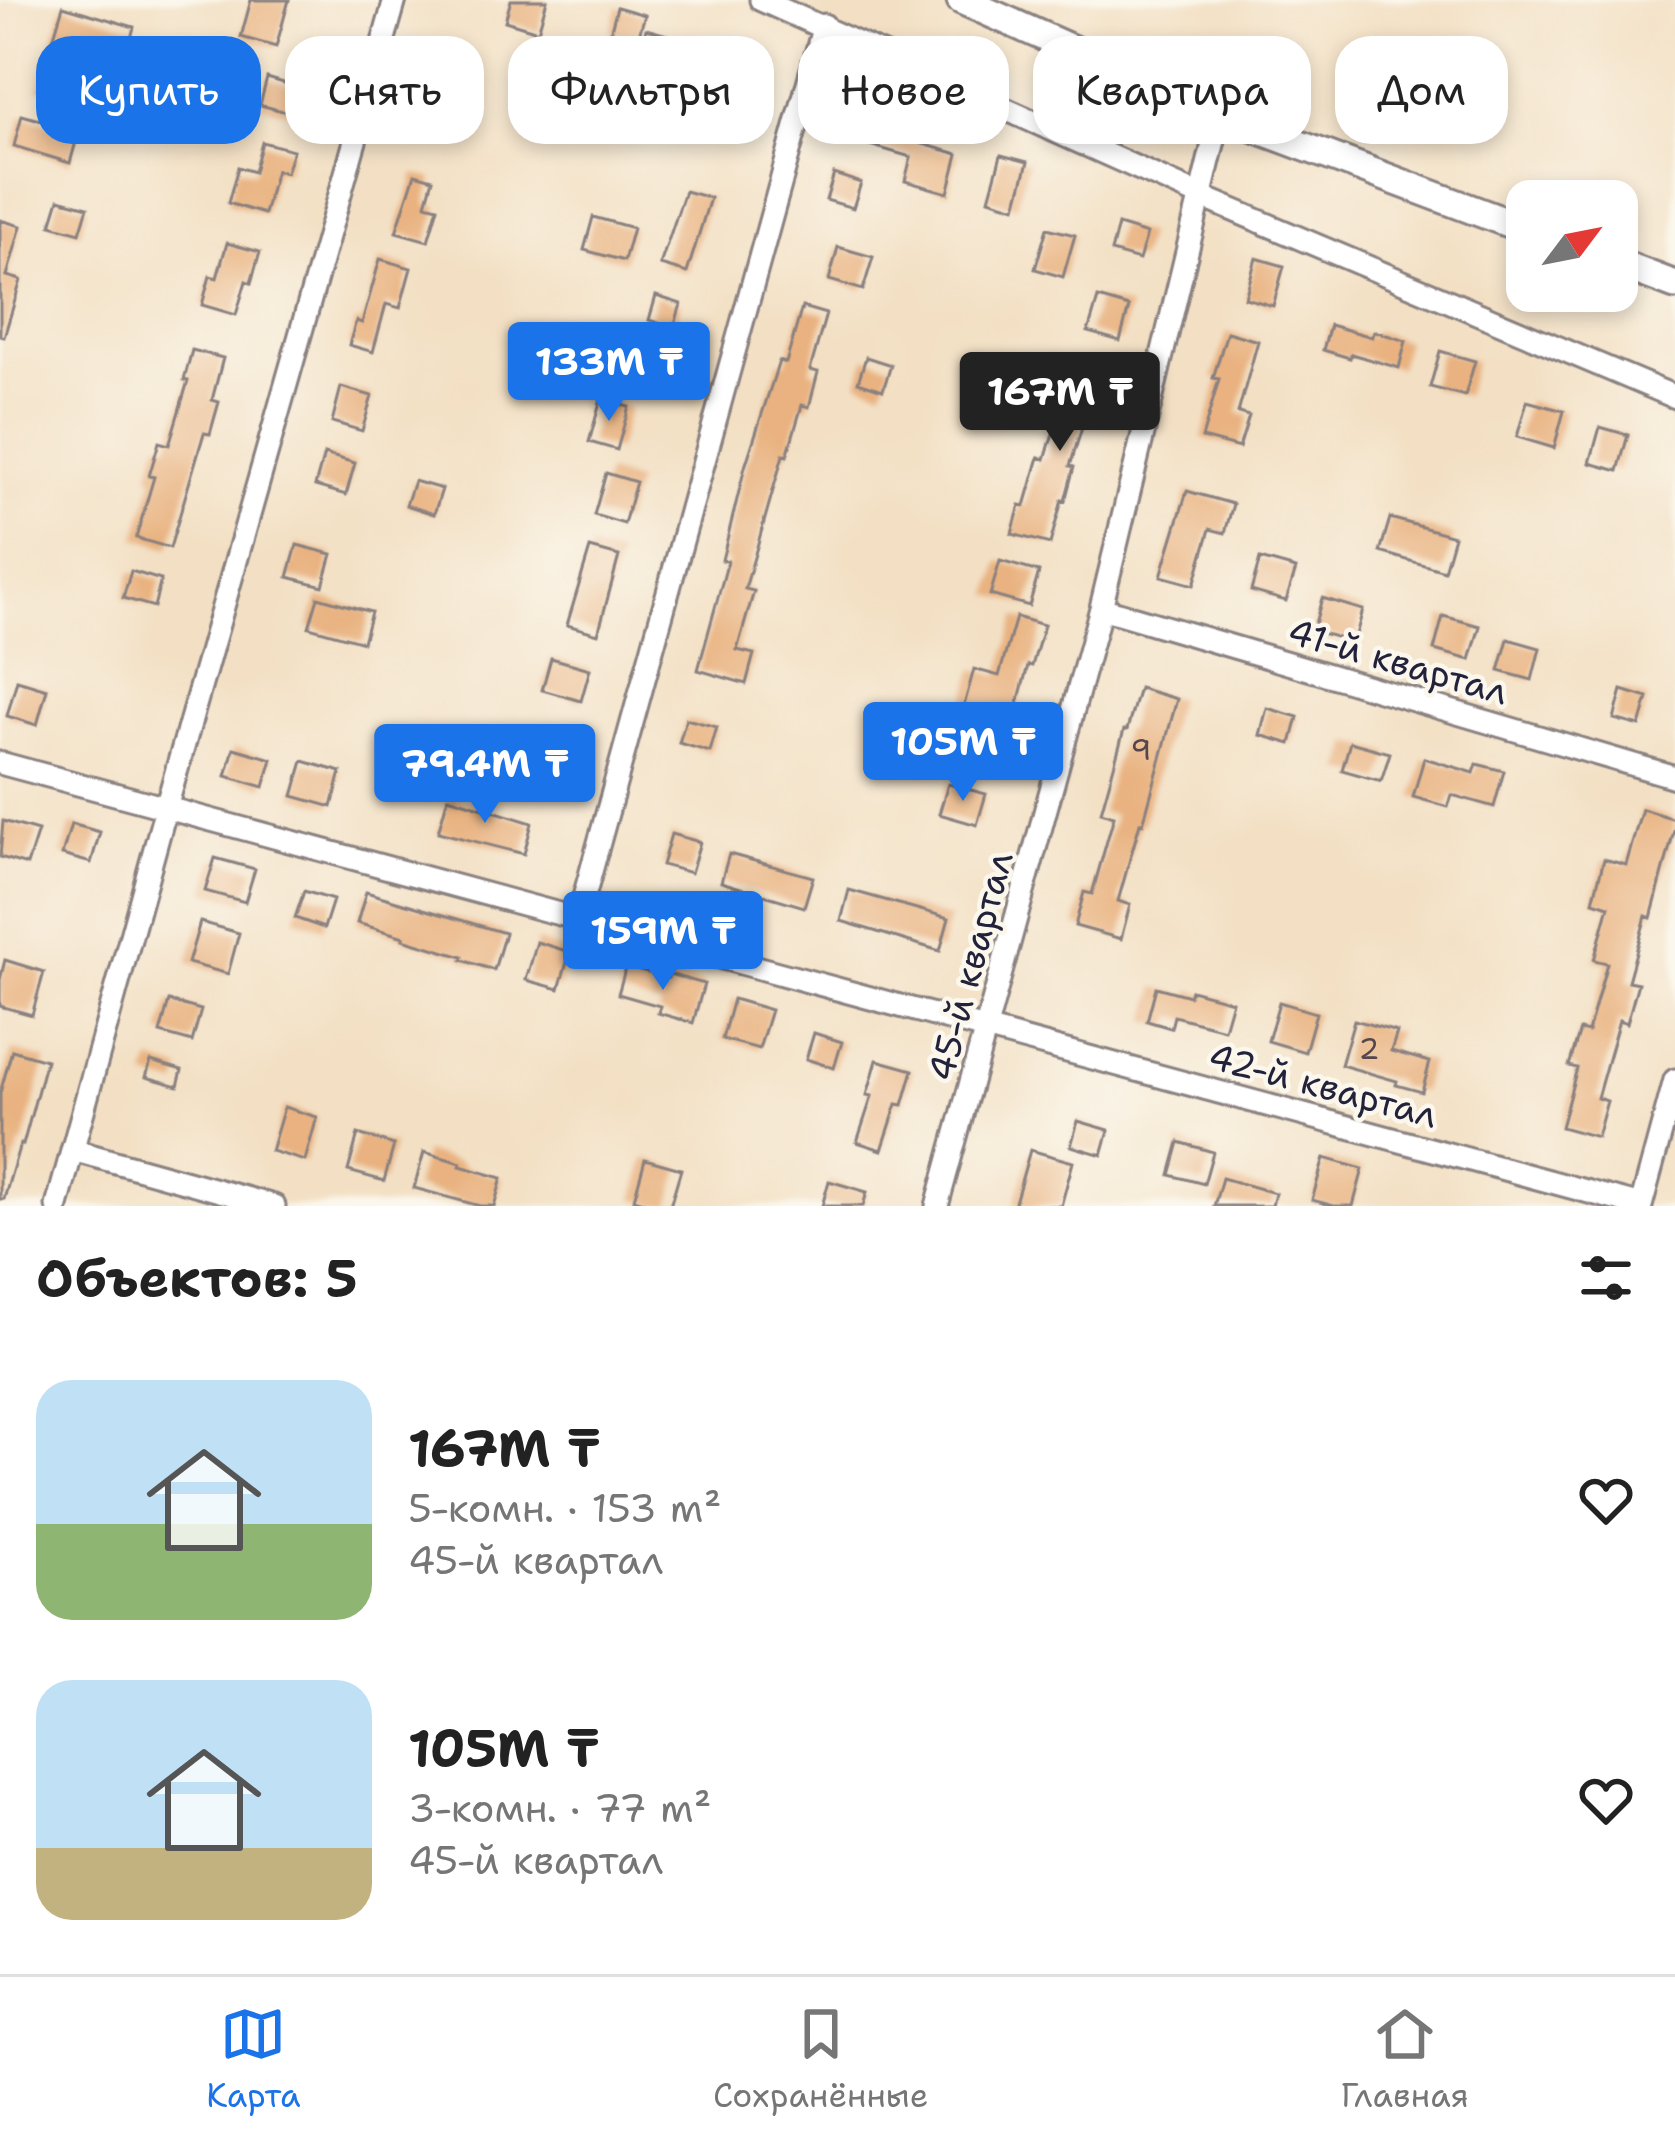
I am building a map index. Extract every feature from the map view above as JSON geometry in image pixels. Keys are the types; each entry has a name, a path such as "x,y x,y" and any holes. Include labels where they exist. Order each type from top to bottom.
{"street":[{"path":"57,1206 395,0"},
{"path":"761,0 1200,196 1675,397"},
{"path":"962,0 1043,36"},
{"path":"578,919 824,26"},
{"name":"45-й квартал","path":"938,1206 1101,608 1213,144"},
{"path":"1297,144 1506,222"},
{"path":"1638,271 1675,285"},
{"name":"41-й квартал","path":"1101,608 1675,777"},
{"name":"42-й квартал","path":"0,763 1641,1206"},
{"path":"1641,1206 1675,1080"},
{"path":"72,1150 274,1206"}],"building":[{"path":"251,0 289,0 276,47 261,43 261,36 241,36"},
{"path":"511,0 547,0 538,31 505,21"},
{"path":"63,6 134,27 132,36 54,36"},
{"path":"617,7 645,15 639,36 610,33"},
{"path":"646,29 671,36 644,36"},
{"path":"267,78 285,83 285,112 261,105"},
{"path":"22,115 36,119 36,144 75,144 70,163 14,146"},
{"path":"262,142 293,150 286,173 276,170 264,214 228,203 238,167 254,172"},
{"path":"866,144 923,144 958,154 948,193 905,181 911,157"},
{"path":"1001,155 1028,162 1016,207 989,199"},
{"path":"415,174 433,179 426,204 438,207 428,241 396,232"},
{"path":"834,174 861,183 853,208 826,200"},
{"path":"685,191 710,198 687,273 660,265"},
{"path":"59,199 88,207 80,233 51,225"},
{"path":"593,217 633,228 624,261 584,250"},
{"path":"0,220 21,226 7,276 21,280 4,337 0,336"},
{"path":"1118,225 1147,234 1139,260 1111,252"},
{"path":"1047,228 1075,235 1063,277 1035,269"},
{"path":"227,243 260,252 236,315 202,305 210,276 217,278"},
{"path":"838,247 873,257 863,290 829,280"},
{"path":"1256,258 1284,266 1273,306 1245,298"},
{"path":"380,259 411,268 400,308 386,304 373,352 349,345 356,321 362,323"},
{"path":"656,296 681,304 674,328 649,320"},
{"path":"1098,298 1129,307 1120,341 1088,332"},
{"path":"802,307 826,314 810,370 818,372 809,407 802,405 787,456 783,455 745,589 754,591 737,650 754,654 746,684 698,670 728,561 722,560 745,467 779,361 786,363"},
{"path":"1330,325 1406,341 1399,368 1323,350"},
{"path":"1227,332 1258,341 1238,413 1249,416 1239,448 1202,438"},
{"path":"192,350 223,358 212,400 219,402 210,434 204,433 170,548 136,538 159,442 169,445"},
{"path":"1440,351 1475,361 1465,396 1430,387"},
{"path":"638,357 671,366 662,397 629,388"},
{"path":"866,357 891,365 883,390 858,382"},
{"path":"1069,361 1110,372 1101,405 1090,402 1050,544 1012,534 1039,457 1045,459 1065,395 1059,394"},
{"path":"341,387 372,396 362,431 332,422"},
{"path":"601,399 629,407 617,450 589,442"},
{"path":"1527,401 1564,411 1554,448 1517,437"},
{"path":"1600,427 1628,435 1618,471 1590,463"},
{"path":"324,454 355,463 346,495 315,486"},
{"path":"606,473 636,482 624,524 594,515"},
{"path":"414,481 442,489 434,514 406,505"},
{"path":"1187,491 1233,504 1225,533 1210,529 1194,585 1161,576"},
{"path":"1390,518 1454,536 1444,571 1380,552"},
{"path":"297,545 332,554 323,586 288,577"},
{"path":"590,548 619,556 598,634 567,625"},
{"path":"1260,559 1296,569 1286,601 1251,591"},
{"path":"1000,561 1039,572 1029,606 990,595"},
{"path":"131,571 161,580 154,607 123,598"},
{"path":"318,597 371,612 363,642 309,627"},
{"path":"1322,598 1363,610 1354,642 1313,631"},
{"path":"1443,616 1480,626 1470,660 1434,650"},
{"path":"1016,617 1044,625 1032,666 1028,665 1004,756 954,742 974,669 999,676"},
{"path":"1508,639 1540,648 1532,680 1499,671"},
{"path":"551,658 590,669 581,701 542,690"},
{"path":"17,680 47,689 37,725 7,716"},
{"path":"1139,688 1177,699 1118,901 1130,905 1121,939 1075,926 1084,892 1092,894 1114,816 1101,812"},
{"path":"1622,690 1648,698 1640,726 1614,719"},
{"path":"1267,708 1298,717 1291,744 1260,735"},
{"path":"686,719 717,727 710,752 679,743"},
{"path":"1350,742 1390,753 1381,781 1342,770"},
{"path":"234,748 272,759 264,787 226,776"},
{"path":"1424,758 1474,773 1477,764 1504,771 1494,807 1452,795 1448,807 1413,797"},
{"path":"303,761 341,772 332,807 293,796"},
{"path":"948,784 986,794 977,825 939,814"},
{"path":"448,797 532,823 524,854 438,832"},
{"path":"1642,809 1675,819 1675,827 1651,918 1646,916 1628,981 1638,983 1627,1023 1619,1020 1597,1098 1607,1101 1597,1137 1561,1127 1577,1068 1569,1066 1580,1030 1588,1032 1607,963 1594,960 1609,906 1593,901 1604,859 1626,865"},
{"path":"3,821 38,831 27,865 0,857"},
{"path":"71,824 100,832 91,863 62,855"},
{"path":"671,834 700,842 691,873 662,865"},
{"path":"729,854 813,877 804,907 721,882"},
{"path":"215,858 255,869 245,902 205,891"},
{"path":"849,890 949,918 940,951 841,921"},
{"path":"304,891 333,900 324,928 295,918"},
{"path":"366,892 505,933 494,970 357,923"},
{"path":"200,922 239,933 228,974 188,963"},
{"path":"537,942 570,952 559,989 526,980"},
{"path":"5,960 44,972 32,1015 0,1006"},
{"path":"626,966 704,984 693,1023 658,1013 660,1006 618,994"},
{"path":"1156,987 1232,1001 1224,1029 1174,1016 1171,1028 1147,1021"},
{"path":"733,999 771,1010 759,1049 722,1039"},
{"path":"169,1001 201,1010 192,1042 160,1033"},
{"path":"1279,1002 1316,1013 1305,1052 1268,1041"},
{"path":"1354,1020 1397,1032 1391,1051 1430,1062 1422,1092 1341,1065"},
{"path":"814,1033 842,1042 834,1068 806,1059"},
{"path":"12,1050 46,1060 23,1145 4,1199 0,1199 0,1093"},
{"path":"877,1060 913,1070 882,1150 857,1142 872,1096 867,1095"},
{"path":"151,1061 182,1070 178,1086 146,1077"},
{"path":"284,1107 317,1117 305,1161 271,1151"},
{"path":"1078,1121 1109,1130 1102,1155 1071,1146"},
{"path":"358,1134 394,1145 384,1181 348,1171"},
{"path":"1179,1142 1213,1152 1204,1184 1170,1175"},
{"path":"1030,1150 1073,1162 1061,1206 1014,1206"},
{"path":"424,1152 502,1178 494,1206 414,1188"},
{"path":"1324,1158 1363,1169 1353,1206 1312,1200"},
{"path":"645,1159 681,1169 670,1206 634,1199"},
{"path":"1222,1178 1275,1193 1272,1206 1214,1206"},
{"path":"829,1181 867,1192 863,1206 822,1206"}]}
